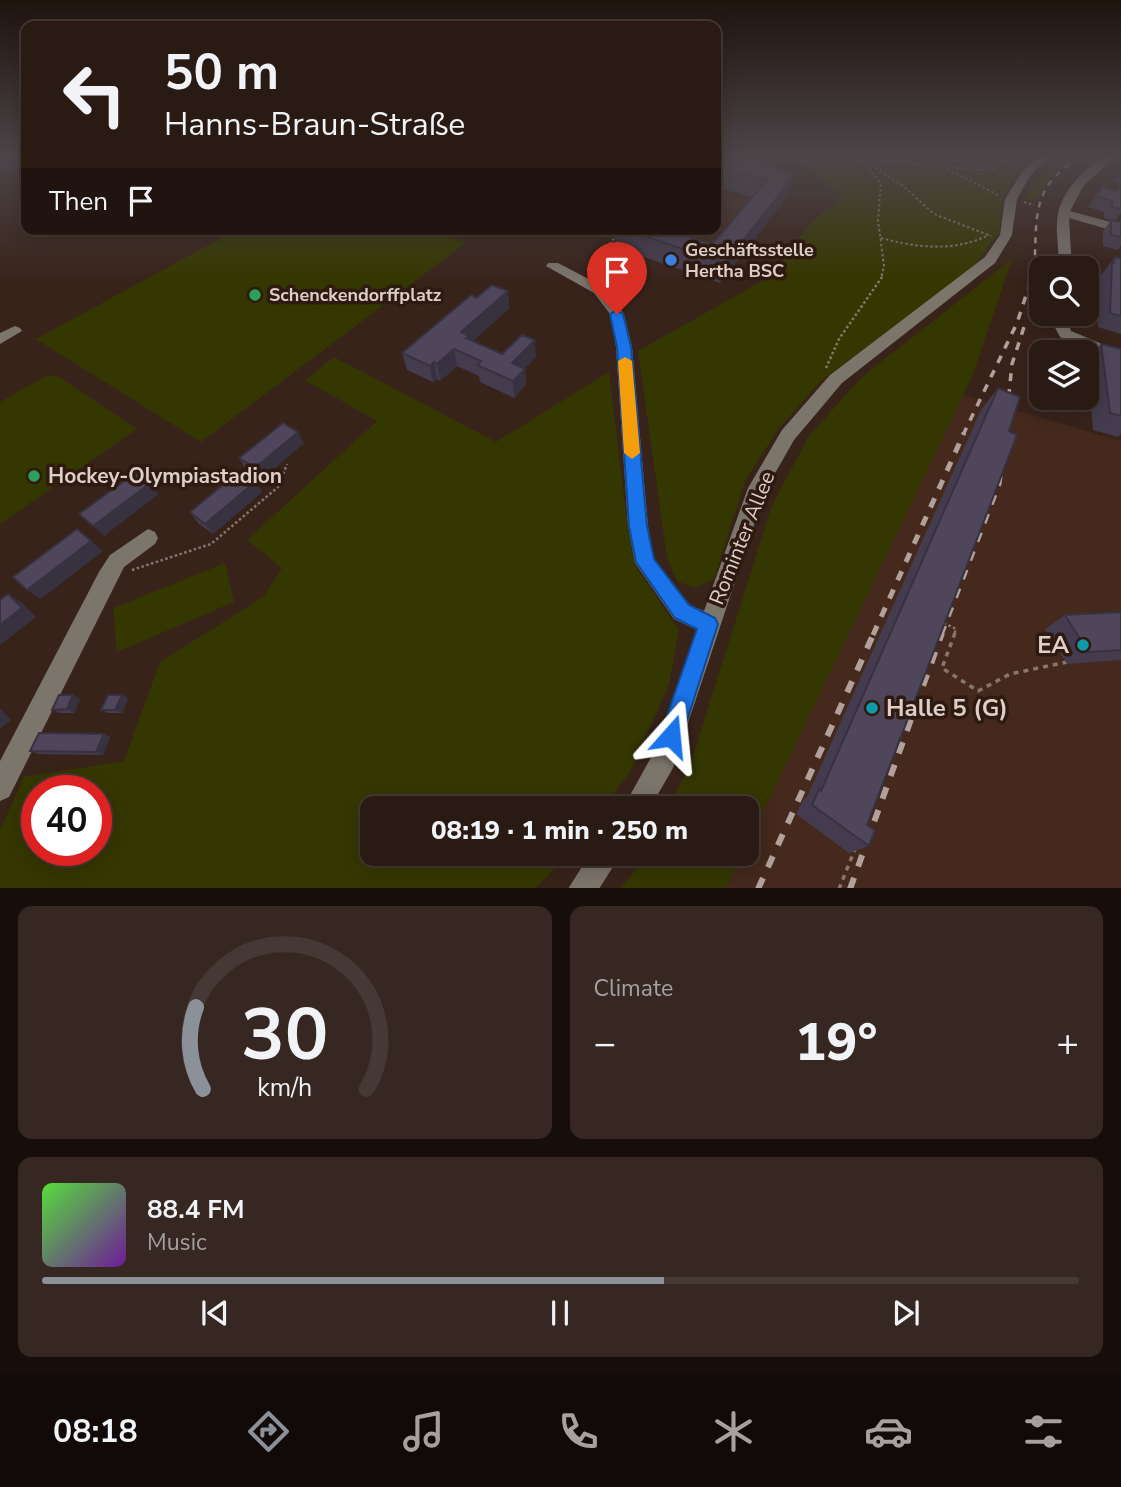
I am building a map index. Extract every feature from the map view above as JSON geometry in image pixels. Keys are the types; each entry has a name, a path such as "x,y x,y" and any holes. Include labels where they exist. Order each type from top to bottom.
{"street":[{"name":"Rominter Allee","path":"643,796 664,758 757,488 788,435 836,379 990,260 1006,235 1012,197"},
{"path":"1065,256 1064,213 1073,197"},
{"path":"1064,213 1121,229"},
{"path":"553,266 580,278 606,297 621,326 638,526 645,562 682,612 708,624"},
{"path":"1061,326 1065,334 1121,358"},
{"path":"0,339 15,331"},
{"path":"0,788 106,579 117,561 148,538"},
{"path":"582,888 598,866"}],"path":[{"path":"823,374 839,339 881,281 884,266 878,220 880,197"},
{"path":"881,238 910,247 944,247 978,242 991,235 934,214 916,197"},
{"path":"1021,201 1034,205"},
{"path":"580,278 598,259 594,258 618,235"},
{"path":"106,579 211,544 278,488 287,464"},
{"path":"939,620 956,629 943,668 978,691 997,677 1023,668 1077,661"},
{"path":"839,888 856,845"}],"shaded area":[{"path":"721,197 750,201 702,258 667,235 721,235"},
{"path":"841,197 1003,197 999,233 974,266 821,381 779,428 745,481 714,579 694,588 677,581 667,557 638,351 773,275 810,223"},
{"path":"1026,197 1038,197 1035,202 1025,200"},
{"name":"Schenckendorffplatz","path":"227,235 445,235 467,242 201,442 36,339"},
{"path":"1012,259 972,377 759,820 759,796 675,796 692,759 772,505 809,436 862,377"},
{"path":"334,357 496,442 609,372 628,530 636,567 679,630 669,684 631,770 612,796 360,796 360,866 558,866 535,888 0,888 0,830 21,784 21,866 112,866 112,775 36,775 124,761 160,662 263,597 282,568 247,540 377,421 305,380"},
{"name":"Hockey-Olympiastadion","path":"56,375 137,429 0,524 0,402 44,377"},
{"path":"963,395 1121,441 1121,888 726,888 737,866 759,866 759,820"},
{"path":"225,563 234,602 117,652 113,608"},
{"path":"638,866 737,866 726,888 621,888"}],"building":[{"path":"752,197 777,197 725,263 641,235 684,235 712,244"},
{"path":"1101,197 1121,197 1121,209 1112,207 1112,201"},
{"path":"1111,220 1121,222 1121,237 1111,235"},
{"path":"1115,257 1121,259 1121,316 1110,313 1112,262 1114,263"},
{"path":"492,285 508,291 461,332 469,336 466,338 502,354 522,335 535,340 512,363 525,369 513,381 477,365 481,361 454,349 437,364 434,362 430,366 402,353 471,295 476,298"},
{"path":"1101,344 1121,349 1121,416 1110,413"},
{"name":"Halle 5 (G)","path":"998,388 1020,397 1009,431 1017,435 867,825 875,830 869,846 812,805 819,789 821,791"},
{"path":"283,423 298,432 255,468 239,458"},
{"path":"240,471 255,482 205,524 190,512"},
{"path":"135,473 149,484 93,526 79,514"},
{"path":"77,529 91,541 27,590 13,577"},
{"path":"8,594 22,608 0,625 0,600"},
{"path":"1119,612 1121,650 1088,652 1065,615"},
{"path":"59,695 73,695 67,709 52,710"},
{"path":"108,695 122,695 115,710 101,710"},
{"path":"39,733 104,734 96,752 30,751"}],"railway":[{"path":"1035,256 1038,209 1042,197"},
{"path":"963,435 1017,323 1029,286"},
{"path":"1007,413 1012,364 1025,324"},
{"path":"873,635 964,433"},
{"path":"941,635 999,484 1002,461"},
{"path":"758,888 874,633"},
{"path":"850,888 942,633"}],"slow traffic":[{"path":"625,361 632,453"}],"place":[{"name":"Geschäftsstelle Hertha BSC","path":"671,260"},
{"name":"Schenckendorffplatz","path":"255,295"},
{"name":"Hockey-Olympiastadion","path":"34,476"},
{"name":"EA","path":"1083,645"},
{"name":"Halle 5 (G)","path":"872,708"}],"route":[{"path":"617,314 624,347 638,526 645,562 682,612 708,624 671,736"}]}
